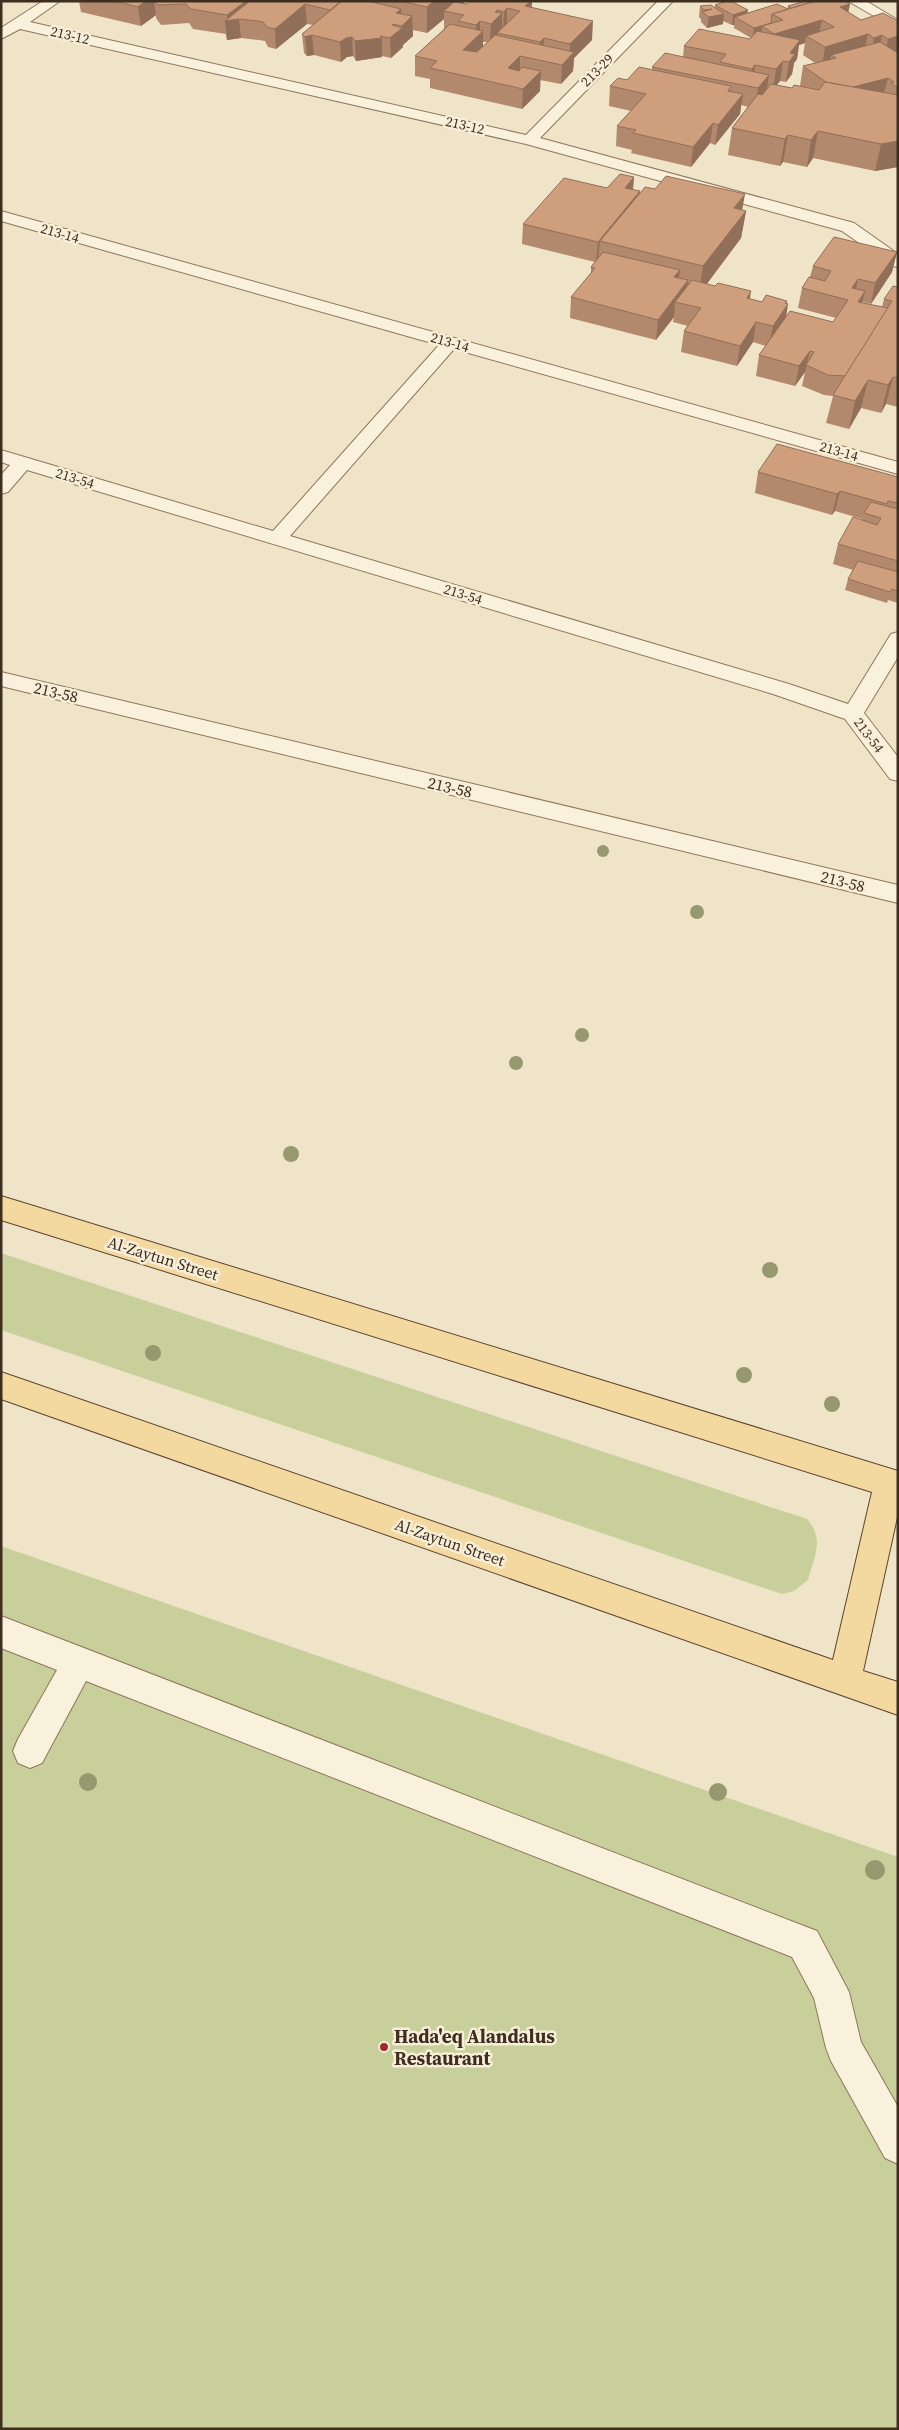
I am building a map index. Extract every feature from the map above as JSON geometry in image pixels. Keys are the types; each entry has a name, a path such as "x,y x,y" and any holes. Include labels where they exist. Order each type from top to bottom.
{"main road":[{"name":"Al-Zaytun Street","path":"1,1208 893,1484"},
{"name":"Al-Zaytun Street","path":"1,1385 898,1699"},
{"path":"845,1680 893,1484"}],"street":[{"path":"1,35 53,1"},
{"name":"213-29","path":"529,140 666,1"},
{"path":"855,1 898,26"},
{"name":"213-12","path":"19,24 529,140 848,227 898,262"},
{"name":"213-14","path":"1,216 898,468"},
{"path":"277,538 451,342"},
{"name":"213-54","path":"1,456 781,690 853,714 898,773"},
{"path":"1,488 23,462"},
{"path":"853,714 898,639"},
{"name":"213-58","path":"1,679 898,894"},
{"path":"1,1632 804,1944 831,1992 844,2048 898,2146"},
{"path":"30,1752 79,1662"},
{"path":"845,1680 898,1715"}],"green space":[{"path":"1,1253 807,1519 816,1534 817,1541 808,1580 794,1591 782,1594 1,1330"},
{"path":"1,1546 898,1857 898,2429 1,2429"}],"building":[{"path":"115,1 145,1 138,7"},
{"path":"155,1 246,1 227,15 191,9 186,4 158,5"},
{"path":"250,1 341,1 330,10 305,4 275,29 267,27 263,22 258,21 239,19 225,21"},
{"path":"342,1 368,1 401,9 396,13 412,16 402,26 392,25 402,28 390,38 380,36 382,38 355,41 352,37 340,42 312,35 305,37 302,34"},
{"path":"400,1 434,1 427,7"},
{"path":"470,1 531,1 525,6 593,21 570,44 544,38 540,42 497,33 520,11 507,8 504,12 497,10 495,12 502,13 491,24 480,21 476,25 458,21 464,15 444,11 454,2 467,4"},
{"path":"731,1 748,10 733,15 715,5"},
{"path":"806,1 816,1 791,8 788,6"},
{"path":"816,1 845,1 850,4 840,7 861,20 883,13 898,21 898,36 888,39 882,35 874,38 868,34 825,47 806,36 834,27 822,20 774,34 762,26 783,20 772,14"},
{"path":"777,4 788,9 772,14 771,23 754,28 735,17"},
{"path":"711,5 724,14 709,17 702,12 712,9 704,10 700,6"},
{"path":"450,24 483,31 463,50 477,52 495,35 574,52 562,65 520,56 508,68 519,71 522,67 541,71 523,89 430,68 437,61 415,56"},
{"path":"699,29 750,39 757,31 800,40 790,53 795,54 789,62 783,61 776,69 755,65 752,69 720,62 726,54 684,46"},
{"path":"880,42 898,53 898,88 888,78 853,87 826,82 803,66 836,58 831,55"},
{"path":"665,53 769,75 758,88 652,67"},
{"path":"639,67 731,86 728,91 743,94 718,125 713,123 693,147 633,133 636,130 617,126 646,94 610,86 618,78 627,80"},
{"path":"825,82 898,95 898,141 881,144 818,131 811,140 788,135 785,139 732,128 758,94 762,95 771,84 792,88 794,85 819,90"},
{"path":"620,174 634,177 625,188 640,191 598,242 523,224 564,178 607,188"},
{"path":"666,176 745,194 734,208 746,211 703,266 600,241 645,187 655,189"},
{"path":"834,237 897,252 875,283 858,279 852,288 865,291 858,302 888,308 845,376 828,375 806,365 814,352 810,351 799,366 759,355 790,311 833,322 848,300 802,288 809,277 825,281 831,271 813,266"},
{"path":"603,252 680,270 674,277 688,280 658,320 571,297 595,268 591,267"},
{"path":"692,280 715,286 718,283 751,291 747,298 762,302 766,295 787,301 785,303 788,304 773,326 756,322 740,346 684,331 701,308 675,302"},
{"path":"893,286 898,287 898,378 893,377 888,385 868,380 855,401 833,395 892,301 884,299"},
{"path":"777,444 898,477 898,503 888,501 887,504 840,491 837,494 758,472"},
{"path":"871,502 898,509 898,561 838,544 853,517 877,525 881,518 864,513"},
{"path":"858,561 898,572 898,591 892,589 890,592 848,579"}],"place":[{"name":"Hada'eq Alandalus Restaurant","path":"384,2047"}]}
